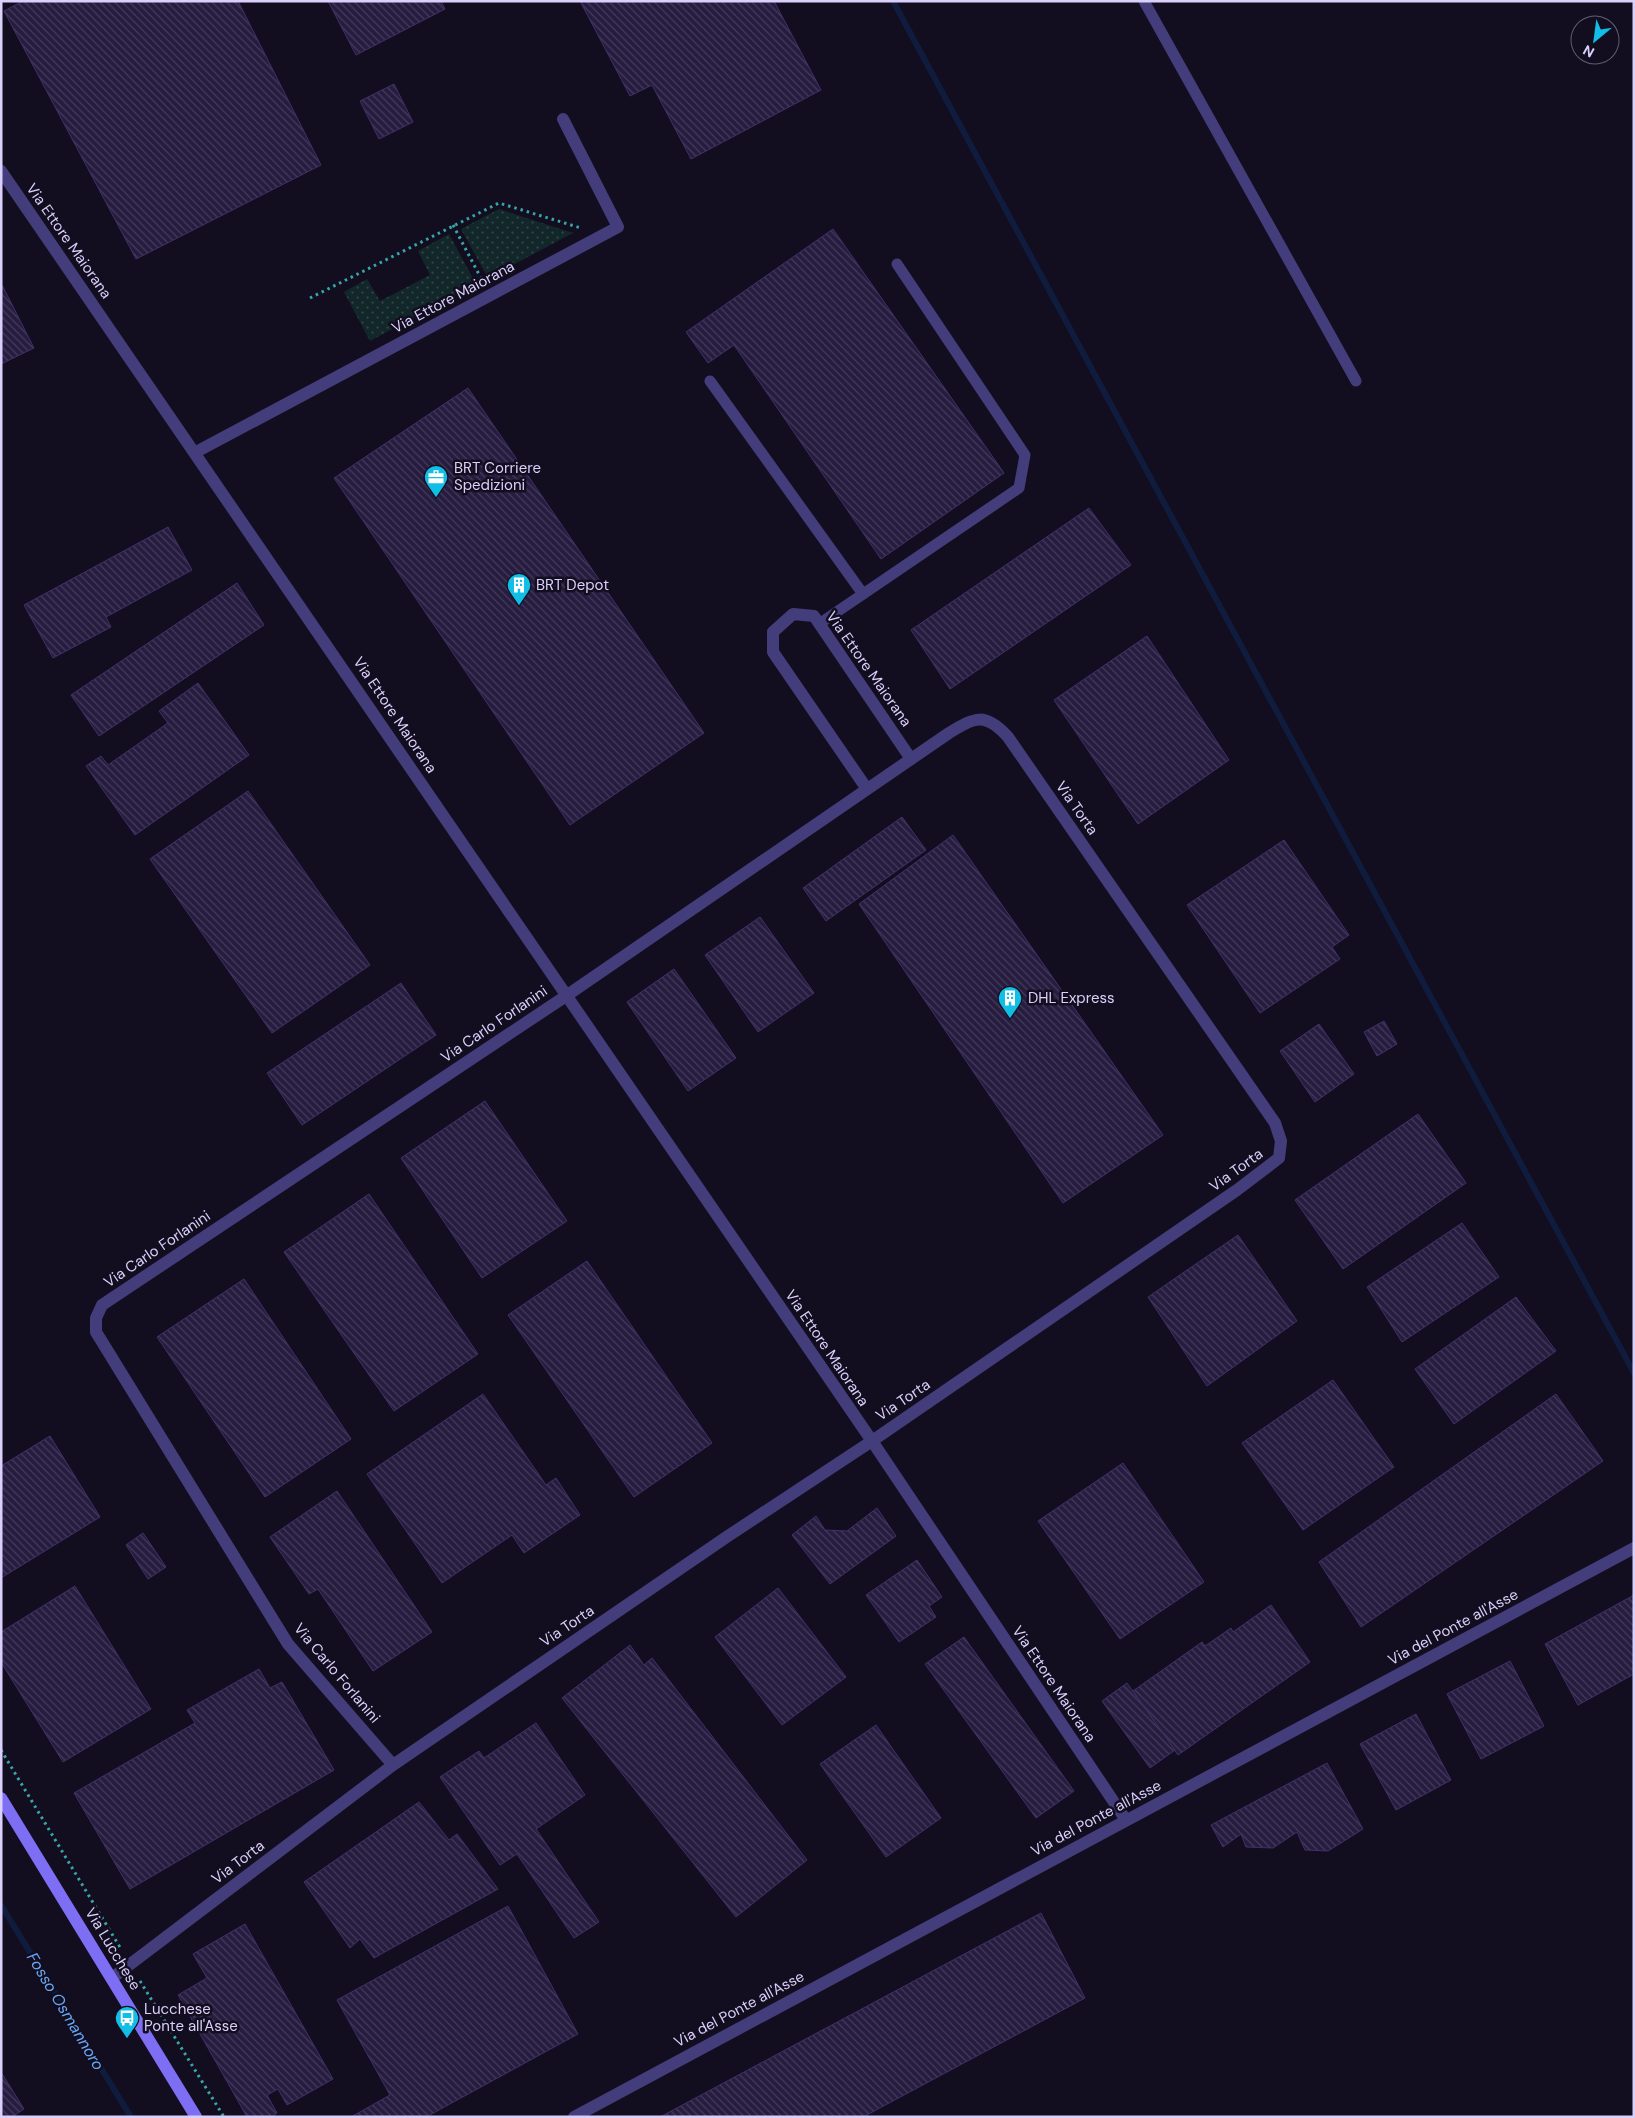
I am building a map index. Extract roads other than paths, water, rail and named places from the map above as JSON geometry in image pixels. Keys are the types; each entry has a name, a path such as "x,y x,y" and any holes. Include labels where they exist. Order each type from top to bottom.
{"main road":[{"name":"Via Lucchese","path":"1,1798 196,2117"}],"street":[{"name":"Via Ettore Maiorana","path":"196,452 618,226 563,119"},
{"name":"Via Ettore Maiorana","path":"1,171 196,452 566,996 872,1441 1126,1820"},
{"name":"Via Ettore Maiorana","path":"867,789 773,652 773,632 793,614 814,616 911,759"},
{"name":"Via Torta","path":"112,1978 392,1765 872,1441 1272,1165 1281,1151 1279,1132 1269,1115 1008,737 994,724 986,721 970,720 911,759"},
{"path":"566,996 911,759"},
{"name":"Via Carlo Forlanini","path":"392,1765 288,1644 96,1332 96,1318 102,1305 566,996"},
{"name":"Via del Ponte all'Asse","path":"574,2117 1634,1548"}],"lane":[{"path":"1144,1 1356,381"},
{"path":"819,624 1018,488 1025,455 897,264"},
{"path":"710,381 863,594"}],"waterway":[{"path":"893,1 1634,1373"},
{"name":"Fosso Osmannoro","path":"1,1905 131,2117"}],"place":[{"name":"BRT Corriere Spedizioni","path":"436,498"},
{"name":"BRT Depot","path":"519,606"},
{"name":"DHL Express","path":"1010,1019"},
{"name":"Lucchese Ponte all'Asse","path":"127,2039"}]}
